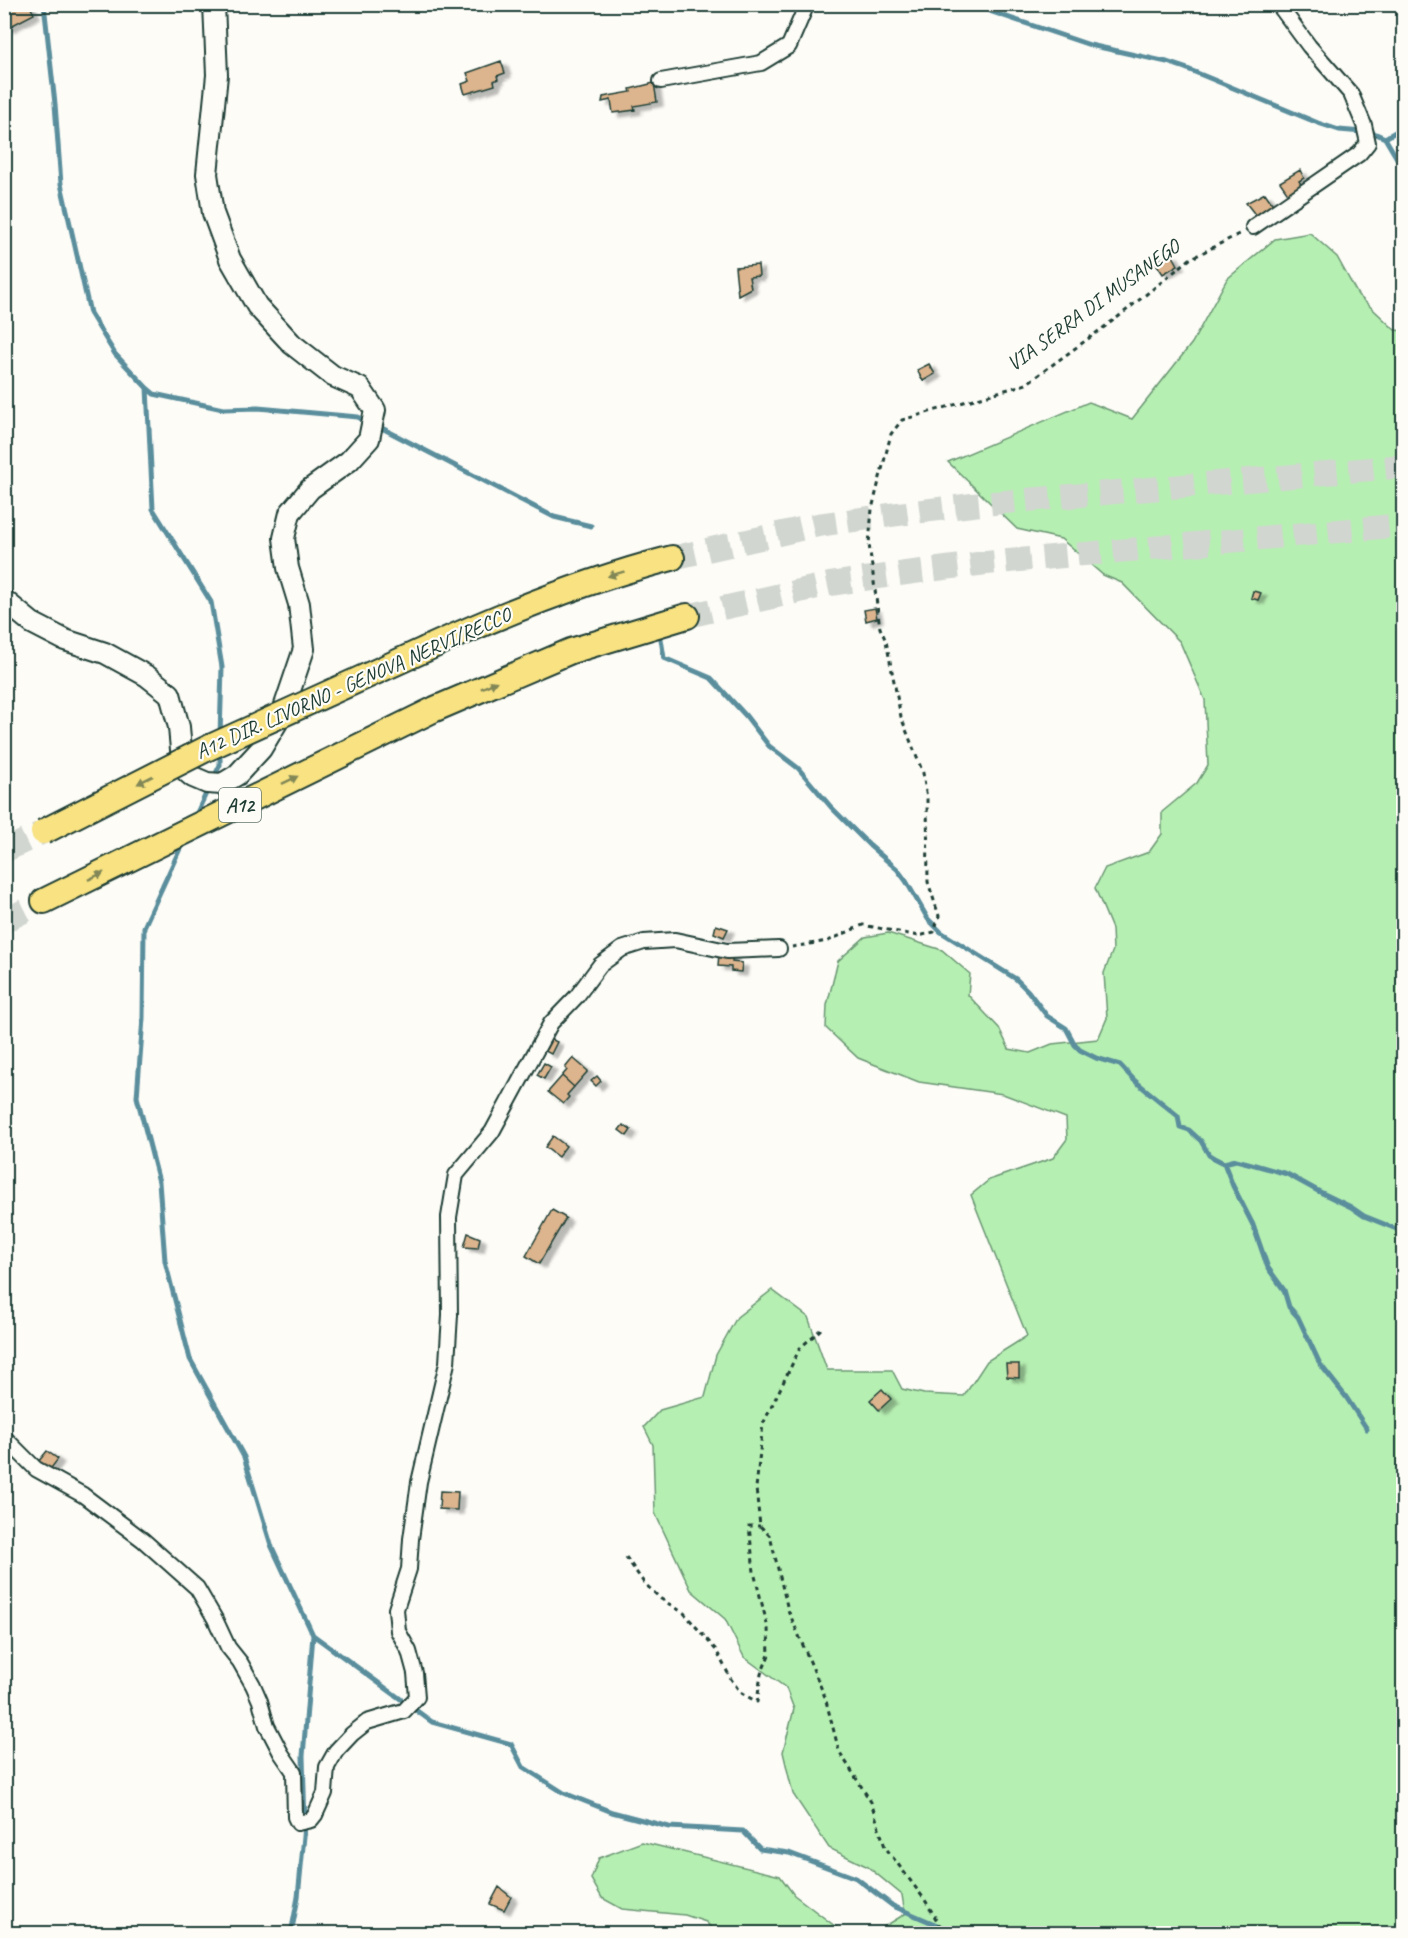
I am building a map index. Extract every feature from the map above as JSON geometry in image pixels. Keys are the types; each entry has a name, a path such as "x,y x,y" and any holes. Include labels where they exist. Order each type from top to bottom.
{"highway":[{"name":"A12 DIR. LIVORNO - GENOVA NERVI/RECCO","path":"43,832 208,748 506,613 608,576 672,558"},
{"name":"A12","path":"44,901 435,709 572,651 687,616"}],"street":[{"path":"4,600 32,623 65,640 105,653 147,676 170,694 179,727 182,761 193,777 207,783 222,784 237,775 261,749 282,714 304,649 299,604 288,568 284,538 290,513 310,489 349,461 369,439 375,410 360,388 333,376 292,344 257,306 230,259 213,213 207,174 217,75 214,4"},
{"path":"661,81 761,63 789,46 807,4"},
{"path":"1253,227 1359,154 1368,143 1364,124 1351,93 1309,46 1278,4"},
{"path":"4,1437 36,1469 83,1495 144,1540 196,1588 215,1619 228,1647 253,1685 267,1726 294,1772 295,1817 304,1821 315,1815 325,1793 327,1767 336,1751 367,1722 404,1711 417,1697 415,1673 409,1651 398,1631 396,1609 409,1569 419,1482 447,1363 450,1315 448,1217 456,1175 492,1132 551,1023 577,996 600,965 622,949 644,942 675,940 727,951 779,950"}],"path":[{"name":"VIA SERRA DI MUSANEGO","path":"779,950 828,941 863,925 919,936 934,932 939,916 928,882 927,799 923,773 901,717 886,641 880,628 869,544 872,508 891,434 902,420 1026,384 1118,317 1190,259 1253,227"},
{"path":"821,1329 800,1348 763,1424 756,1488 760,1526 770,1536 788,1610 825,1698 839,1751 871,1802 885,1847 925,1900 939,1924 931,1934"},
{"path":"626,1557 644,1583 661,1599 684,1613 716,1650 731,1679 741,1692 757,1702 761,1674 769,1656 768,1628 754,1572 749,1526 760,1526"}],"green space":[{"path":"1310,233 1337,257 1358,295 1395,330 1403,331 1403,1933 874,1933 905,1914 902,1895 868,1867 829,1848 793,1794 783,1752 794,1709 786,1688 744,1657 725,1619 691,1590 655,1513 653,1445 644,1427 660,1410 705,1397 716,1355 737,1317 772,1290 808,1317 827,1370 892,1370 902,1389 924,1394 964,1396 987,1361 1027,1336 971,1195 989,1180 1053,1158 1067,1139 1066,1118 1003,1094 919,1082 858,1058 826,1028 827,1005 838,961 865,937 888,933 942,950 970,974 968,995 999,1028 1009,1049 1030,1053 1052,1044 1098,1039 1107,1018 1104,973 1113,950 1112,929 1095,888 1105,868 1149,852 1162,834 1162,812 1197,783 1208,765 1205,700 1180,642 1122,583 1103,575 1061,539 1017,529 948,462 1089,402 1132,419 1192,343 1227,279 1275,239"},
{"path":"642,1842 780,1876 794,1895 844,1933 716,1933 706,1922 685,1915 622,1909 602,1898 591,1879 599,1858"}],"building":[{"path":"4,4 29,4 34,14 5,29"},
{"path":"501,61 505,73 497,76 498,79 494,81 495,85 465,94 462,84 470,81 467,73"},
{"path":"654,83 657,102 634,106 635,110 613,113 611,100 602,102 603,97 631,92 630,89"},
{"path":"1300,170 1304,178 1299,181 1302,186 1289,195 1280,182"},
{"path":"1265,193 1274,206 1257,217 1246,203"},
{"path":"1172,254 1178,265 1163,274 1155,262"},
{"path":"758,265 759,276 749,277 751,288 738,295 735,267"},
{"path":"929,364 935,374 923,381 917,370"},
{"path":"1253,591 1261,593 1258,600 1251,598"},
{"path":"875,608 877,618 866,621 864,610"},
{"path":"716,925 728,929 724,937 714,933"},
{"path":"719,953 733,955 732,962 742,963 741,972 731,971 731,967 718,966"},
{"path":"551,1039 557,1042 551,1054 545,1051"},
{"path":"573,1058 588,1071 574,1087 562,1076"},
{"path":"544,1063 551,1067 544,1079 537,1075"},
{"path":"562,1076 574,1087 563,1104 548,1092"},
{"path":"597,1076 601,1081 596,1086 591,1081"},
{"path":"623,1125 631,1130 627,1136 619,1130"},
{"path":"553,1136 566,1146 558,1157 545,1147"},
{"path":"552,1210 566,1218 539,1264 526,1256"},
{"path":"468,1233 480,1238 478,1248 464,1247"},
{"path":"1006,1364 1019,1364 1019,1378 1007,1377"},
{"path":"882,1389 891,1399 879,1410 870,1400"},
{"path":"47,1451 58,1459 49,1471 38,1462"},
{"path":"440,1491 458,1492 457,1510 439,1509"},
{"path":"499,1887 511,1897 504,1910 490,1904"}],"waterway":[{"path":"44,4 61,184 90,313 115,354 147,388 153,509 211,602 222,667 220,736"},
{"path":"980,4 992,12 1090,45 1185,68 1339,130 1374,133 1385,138 1398,160 1404,164"},
{"path":"1385,138 1404,127"},
{"path":"147,388 154,394 223,409 258,408 358,417 367,422"},
{"path":"376,425 554,517 591,526"},
{"path":"661,639 664,658 711,678 746,716 769,746 798,768 831,807 897,869 928,919 941,932 1016,979 1047,1016 1066,1028 1080,1050 1096,1058 1120,1065 1135,1081 1178,1116 1180,1127 1189,1130 1201,1141 1209,1155 1224,1163 1236,1160 1287,1174 1364,1216 1404,1232"},
{"path":"213,779 220,765 220,751"},
{"path":"195,817 209,787"},
{"path":"183,842 144,927 143,1018 137,1097 159,1182 165,1261 190,1359 244,1457 271,1545 313,1635 432,1722 511,1744 523,1767 564,1793 612,1812 669,1827 743,1831 760,1849 789,1853 856,1878 893,1906 958,1934"},
{"path":"1224,1163 1253,1225 1268,1268 1284,1290 1289,1307 1298,1317 1320,1364 1367,1429"},
{"path":"291,1934 298,1897 305,1826 303,1756 313,1635"}],"tunnel":[{"path":"672,558 818,525 890,515 972,505 1404,466"},
{"path":"687,616 830,584 906,573 986,563 1404,525"},
{"path":"4,851 43,832"},
{"path":"4,921 44,901"}]}
